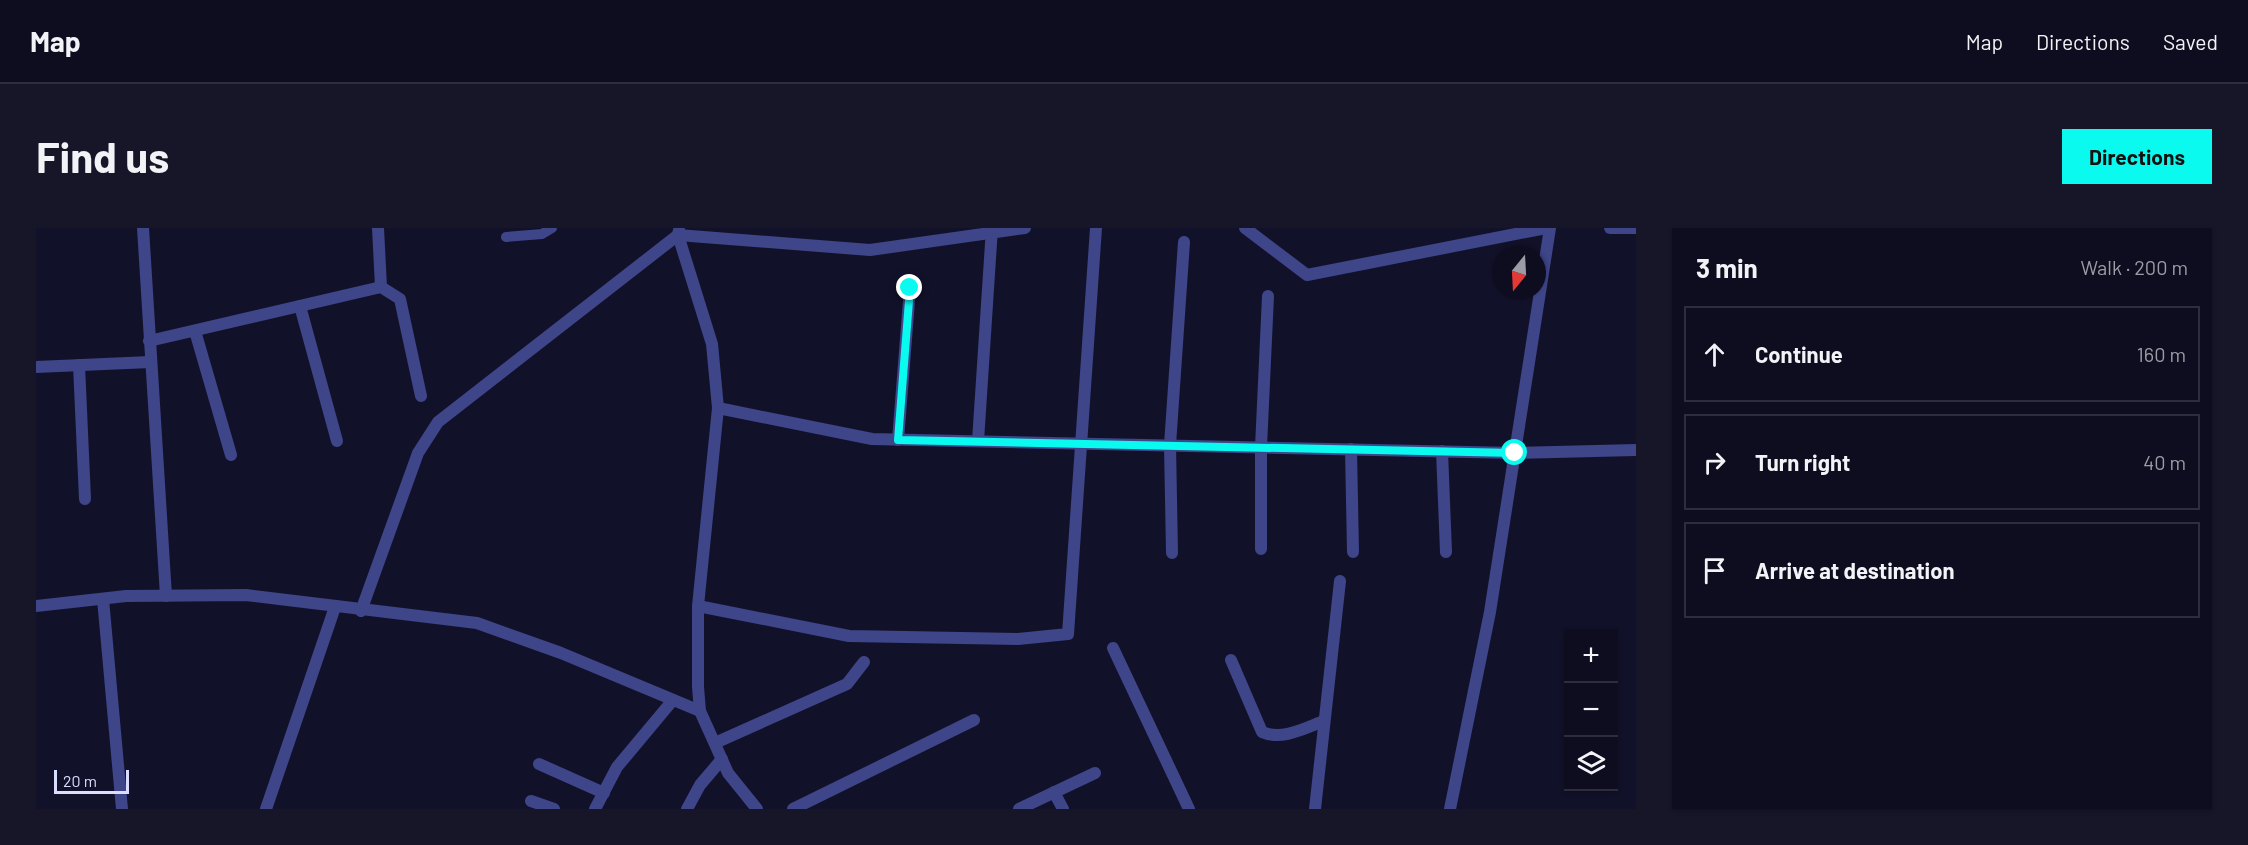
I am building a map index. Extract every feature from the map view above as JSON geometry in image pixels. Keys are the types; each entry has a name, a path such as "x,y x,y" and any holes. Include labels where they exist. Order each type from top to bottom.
{"street":[{"path":"143,228 166,596"},
{"path":"378,228 381,287"},
{"path":"361,610 418,453 438,422 679,231 870,250 992,230 1024,228"},
{"path":"698,606 849,636 1018,639 1068,634 1083,443 1096,228"},
{"path":"1245,228 1307,274 1548,228 1490,612 1450,809"},
{"path":"1610,228 1636,228"},
{"path":"978,441 992,230"},
{"path":"679,231 712,344 718,408 698,606 700,711 728,773 757,809"},
{"path":"1172,553 1170,445 1184,242"},
{"path":"149,341 381,287 400,299 421,396"},
{"path":"898,440 910,288"},
{"path":"1261,549 1261,447 1268,296"},
{"path":"300,306 337,441"},
{"path":"195,331 231,455"},
{"path":"36,367 150,362"},
{"path":"79,365 85,498"},
{"path":"718,408 872,440 1515,453 1636,450"},
{"path":"1352,449 1353,552"},
{"path":"1442,451 1446,552"},
{"path":"1315,809 1340,581"},
{"path":"36,606 103,599 246,595 477,623 561,653 700,711"},
{"path":"103,599 122,809"},
{"path":"266,809 334,607"},
{"path":"1113,648 1189,809"},
{"path":"1231,660 1262,732 1272,736 1282,735 1324,721"},
{"path":"715,743 847,684 864,662"},
{"path":"595,809 617,767 673,700"},
{"path":"792,809 974,720"},
{"path":"687,809 700,785 722,759"},
{"path":"538,764 604,793"},
{"path":"1019,809 1095,773"},
{"path":"1054,792 1063,809"},
{"path":"531,801 554,809"}],"lane":[{"path":"506,237 542,234 552,228"}],"route":[{"path":"910,288 898,440 1515,453"}]}
